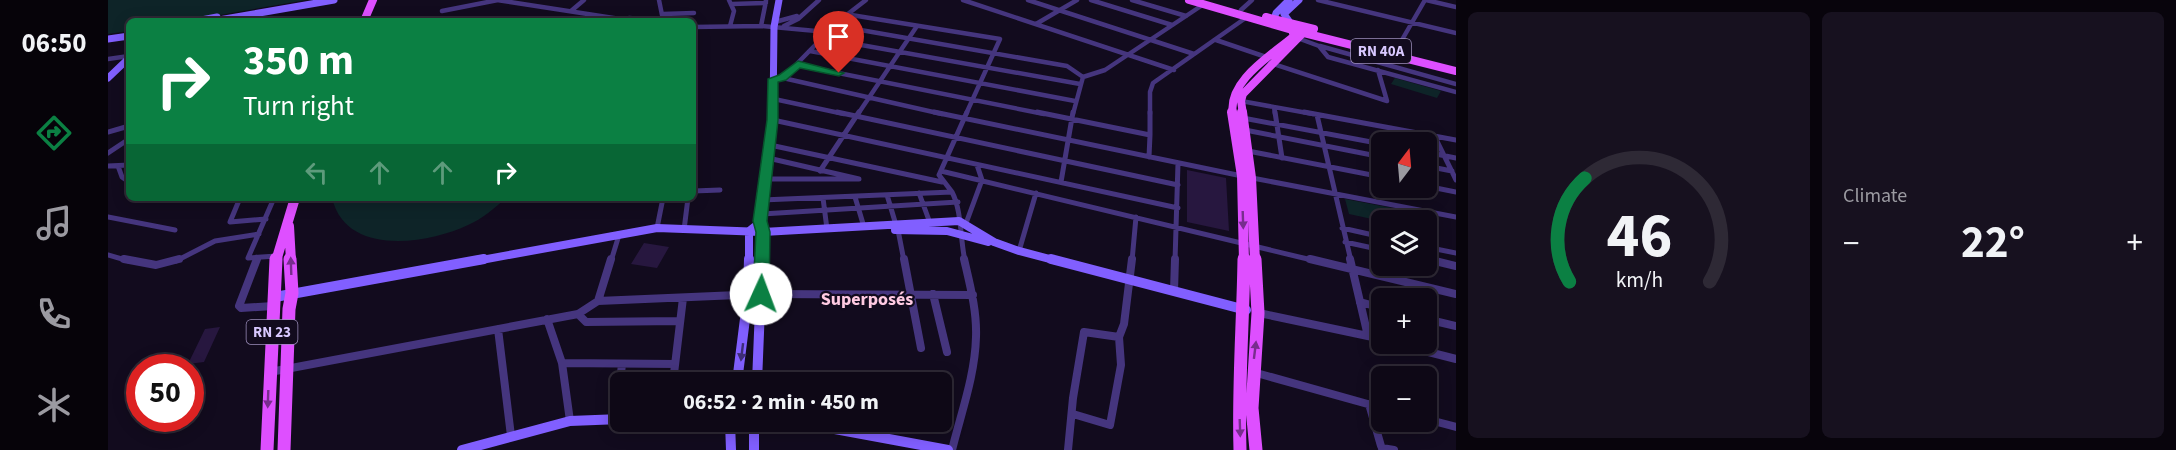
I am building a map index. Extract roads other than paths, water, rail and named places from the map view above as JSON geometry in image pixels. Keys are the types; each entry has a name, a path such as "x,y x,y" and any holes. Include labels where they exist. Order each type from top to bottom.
{"main road":[{"path":"365,18 373,0"},
{"path":"1189,0 1241,10 1304,33"},
{"path":"1204,2 1247,16 1289,21 1304,33"},
{"path":"1247,177 1231,104 1232,95 1294,36 1292,30"},
{"path":"1256,450 1252,408 1252,371 1258,313 1249,245 1248,151 1240,101 1269,61 1304,33"},
{"name":"RN 40A","path":"1304,33 1395,52 1456,69"},
{"name":"RN 40A","path":"1304,33 1456,69"},
{"name":"RN 23","path":"267,450 269,372 277,256 294,201"},
{"name":"RN 23","path":"285,450 286,368 292,293 289,217"},
{"path":"1240,450 1238,391 1249,245"}],"street":[{"path":"213,18 314,0"},
{"path":"230,18 334,0"},
{"path":"454,0 457,8"},
{"path":"442,11 498,0 625,18 694,13"},
{"path":"571,10 584,0"},
{"path":"659,0 662,16 665,18"},
{"path":"757,372 762,200 773,120 778,0"},
{"path":"777,25 804,15 819,0"},
{"path":"783,78 832,25 866,0"},
{"path":"963,0 1174,70"},
{"path":"977,4 987,0"},
{"path":"1028,0 1194,54"},
{"path":"1036,24 1077,0"},
{"path":"1091,0 1172,25"},
{"path":"1132,0 1186,16"},
{"path":"1241,10 1252,0"},
{"path":"1272,20 1275,13 1290,0"},
{"path":"1289,21 1284,14 1299,0"},
{"path":"1318,0 1456,33"},
{"path":"1395,52 1425,0 1456,7"},
{"path":"730,26 734,11 730,2 766,2 761,26"},
{"path":"832,25 1067,66 1083,76 1105,70 1204,2"},
{"path":"1127,12 1143,3"},
{"path":"845,14 1000,39 939,175 958,202 963,223"},
{"path":"777,25 804,15"},
{"path":"1149,157 1151,86 1156,80 1174,70 1247,16"},
{"path":"696,27 777,25 827,32"},
{"path":"820,171 917,26"},
{"path":"1304,33 1328,57 1456,92"},
{"path":"108,38 126,35"},
{"path":"822,38 1080,84"},
{"path":"1216,40 1269,61 1387,101 1378,70"},
{"path":"1319,46 1456,84"},
{"path":"810,51 1075,101"},
{"path":"108,59 126,57"},
{"path":"109,76 126,60"},
{"path":"798,64 1150,135"},
{"path":"1409,79 1412,72"},
{"path":"1060,182 1070,140 1075,101 1083,76"},
{"path":"773,79 783,78 869,99 1178,163 1456,217"},
{"path":"774,99 1178,185"},
{"path":"1240,101 1416,132"},
{"path":"1274,107 1282,158"},
{"path":"1317,115 1331,167 1345,242 1368,336"},
{"path":"1243,118 1371,142"},
{"path":"773,120 1178,208"},
{"path":"108,132 126,127"},
{"path":"1245,130 1371,155"},
{"path":"1437,136 1456,140"},
{"path":"108,153 126,141"},
{"path":"1437,142 1454,171 1456,180"},
{"path":"770,145 942,182"},
{"path":"1248,151 1371,175"},
{"path":"1437,154 1456,158"},
{"path":"765,179 859,179 768,158"},
{"path":"1174,291 1178,163"},
{"path":"108,166 126,165"},
{"path":"845,432 912,446 950,450 975,351 973,295 959,234 981,180 977,165"},
{"path":"118,166 122,177 126,180"},
{"path":"1437,168 1454,171"},
{"path":"940,171 1456,294"},
{"path":"1437,188 1456,192"},
{"path":"696,191 720,190"},
{"path":"762,200 952,192"},
{"path":"919,193 930,223"},
{"path":"1019,251 1035,193"},
{"path":"887,195 912,294 921,348"},
{"path":"855,197 864,227"},
{"path":"823,198 827,229"},
{"path":"239,201 230,222 266,219"},
{"path":"273,201 248,258 277,256"},
{"path":"657,228 662,201"},
{"path":"684,230 688,201"},
{"path":"257,259 239,306 241,308 274,301 292,293 657,228 749,231 761,222 825,210 958,202"},
{"path":"108,217 175,230"},
{"path":"1073,414 1110,425 1121,365 1119,337 1124,324 1136,217"},
{"path":"761,222 827,229 897,228 930,223 963,223 994,242 1019,251"},
{"path":"827,229 864,227 947,231 1258,313 1371,337"},
{"path":"1342,228 1371,235"},
{"path":"738,372 748,295 749,231"},
{"path":"108,255 150,265 161,265 172,262 216,239 234,235 259,234"},
{"path":"598,301 619,235"},
{"path":"1345,242 1371,248"},
{"path":"1437,249 1456,253"},
{"path":"1437,262 1456,266"},
{"path":"269,372 578,315 598,301 761,294 973,295"},
{"path":"933,294 947,352"},
{"path":"674,372 683,298"},
{"path":"1360,302 1371,305"},
{"path":"578,315 586,322 680,321"},
{"path":"547,319 562,363 570,421"},
{"path":"1437,322 1456,326"},
{"path":"498,329 511,436"},
{"path":"1068,450 1073,398 1084,332 1119,337"},
{"path":"1436,354 1456,359"},
{"path":"562,363 675,364"},
{"path":"621,372 622,364"},
{"path":"1252,371 1369,404 1382,448 1394,450"},
{"path":"462,450 570,421 610,419"},
{"path":"1437,422 1456,427"},
{"path":"730,432 731,450"},
{"path":"754,432 754,450"}],"district":[{"name":"Superposés","path":"867,299"}]}
